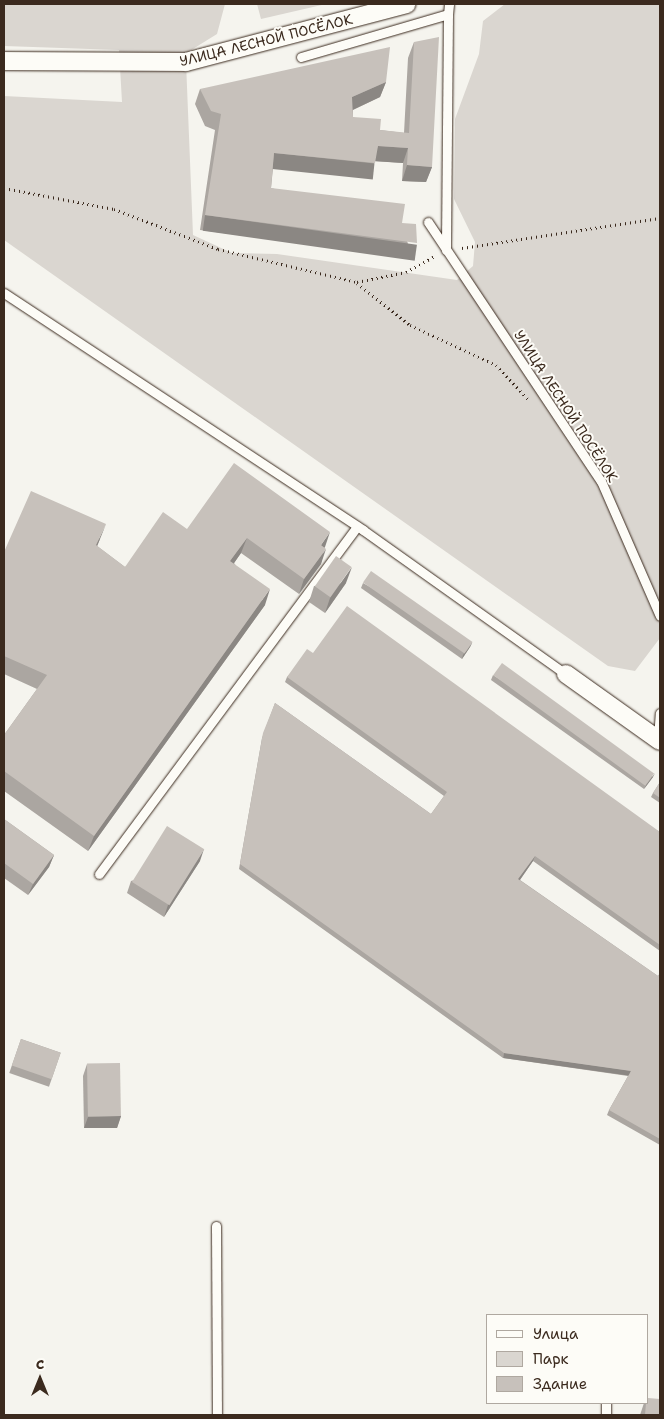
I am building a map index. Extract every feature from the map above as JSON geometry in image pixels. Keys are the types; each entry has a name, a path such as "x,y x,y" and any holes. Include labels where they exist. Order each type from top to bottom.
{"street":[{"name":"УЛИЦА ЛЕСНОЙ ПОСЁЛОК","path":"4,61 186,62 407,4"},
{"path":"566,674 659,740"}],"lane":[{"path":"446,250 449,4"},
{"path":"301,57 448,14"},
{"name":"УЛИЦА ЛЕСНОЙ ПОСЁЛОК","path":"428,222 601,481 660,616"},
{"path":"4,293 357,526 566,674"},
{"path":"99,874 357,526"},
{"path":"659,740 660,712"},
{"path":"216,1226 217,1415"}],"path":[{"path":"4,188 114,209 218,249 357,282 406,272 446,250 660,218"},
{"path":"357,282 410,325 496,365 535,406"}],"green space":[{"path":"4,4 225,4 217,34 188,52 186,62 193,235 232,253 277,254 457,280 473,266 475,242 454,199 455,119 479,54 483,21 505,4 660,4 660,638 635,671 608,666 4,240 4,96 122,102 119,50 4,46"},
{"path":"257,4 326,4 261,19"}],"building":[{"path":"439,37 432,167 407,165 408,148 378,146 375,163 274,153 271,188 405,204 402,223 416,224 417,243 205,215 221,114 211,111 200,89 390,47 386,82 352,97 353,117 381,119 380,130 409,133 414,42"},
{"path":"234,463 330,532 321,545 326,549 304,579 247,538 230,561 270,589 94,836 4,771 4,735 47,675 4,656 4,552 31,491 106,524 96,545 125,567 163,512 187,529"},
{"path":"336,556 352,567 330,597 315,586"},
{"path":"371,571 473,642 465,654 363,582"},
{"path":"347,606 660,832 660,945 535,856 518,879 658,976 660,973 660,1139 609,1110 631,1071 504,1053 240,864 263,733 275,703 431,814 447,792 287,677 307,649 313,653"},
{"path":"502,663 654,774 645,786 493,675"},
{"path":"660,782 660,798 653,793"},
{"path":"4,819 54,855 33,884 4,863"},
{"path":"167,826 204,849 169,905 132,882"},
{"path":"21,1039 61,1053 52,1079 12,1065"},
{"path":"120,1063 121,1116 88,1117 87,1064"},
{"path":"649,1398 660,1399 660,1415 645,1415 646,1404 649,1404"}]}
